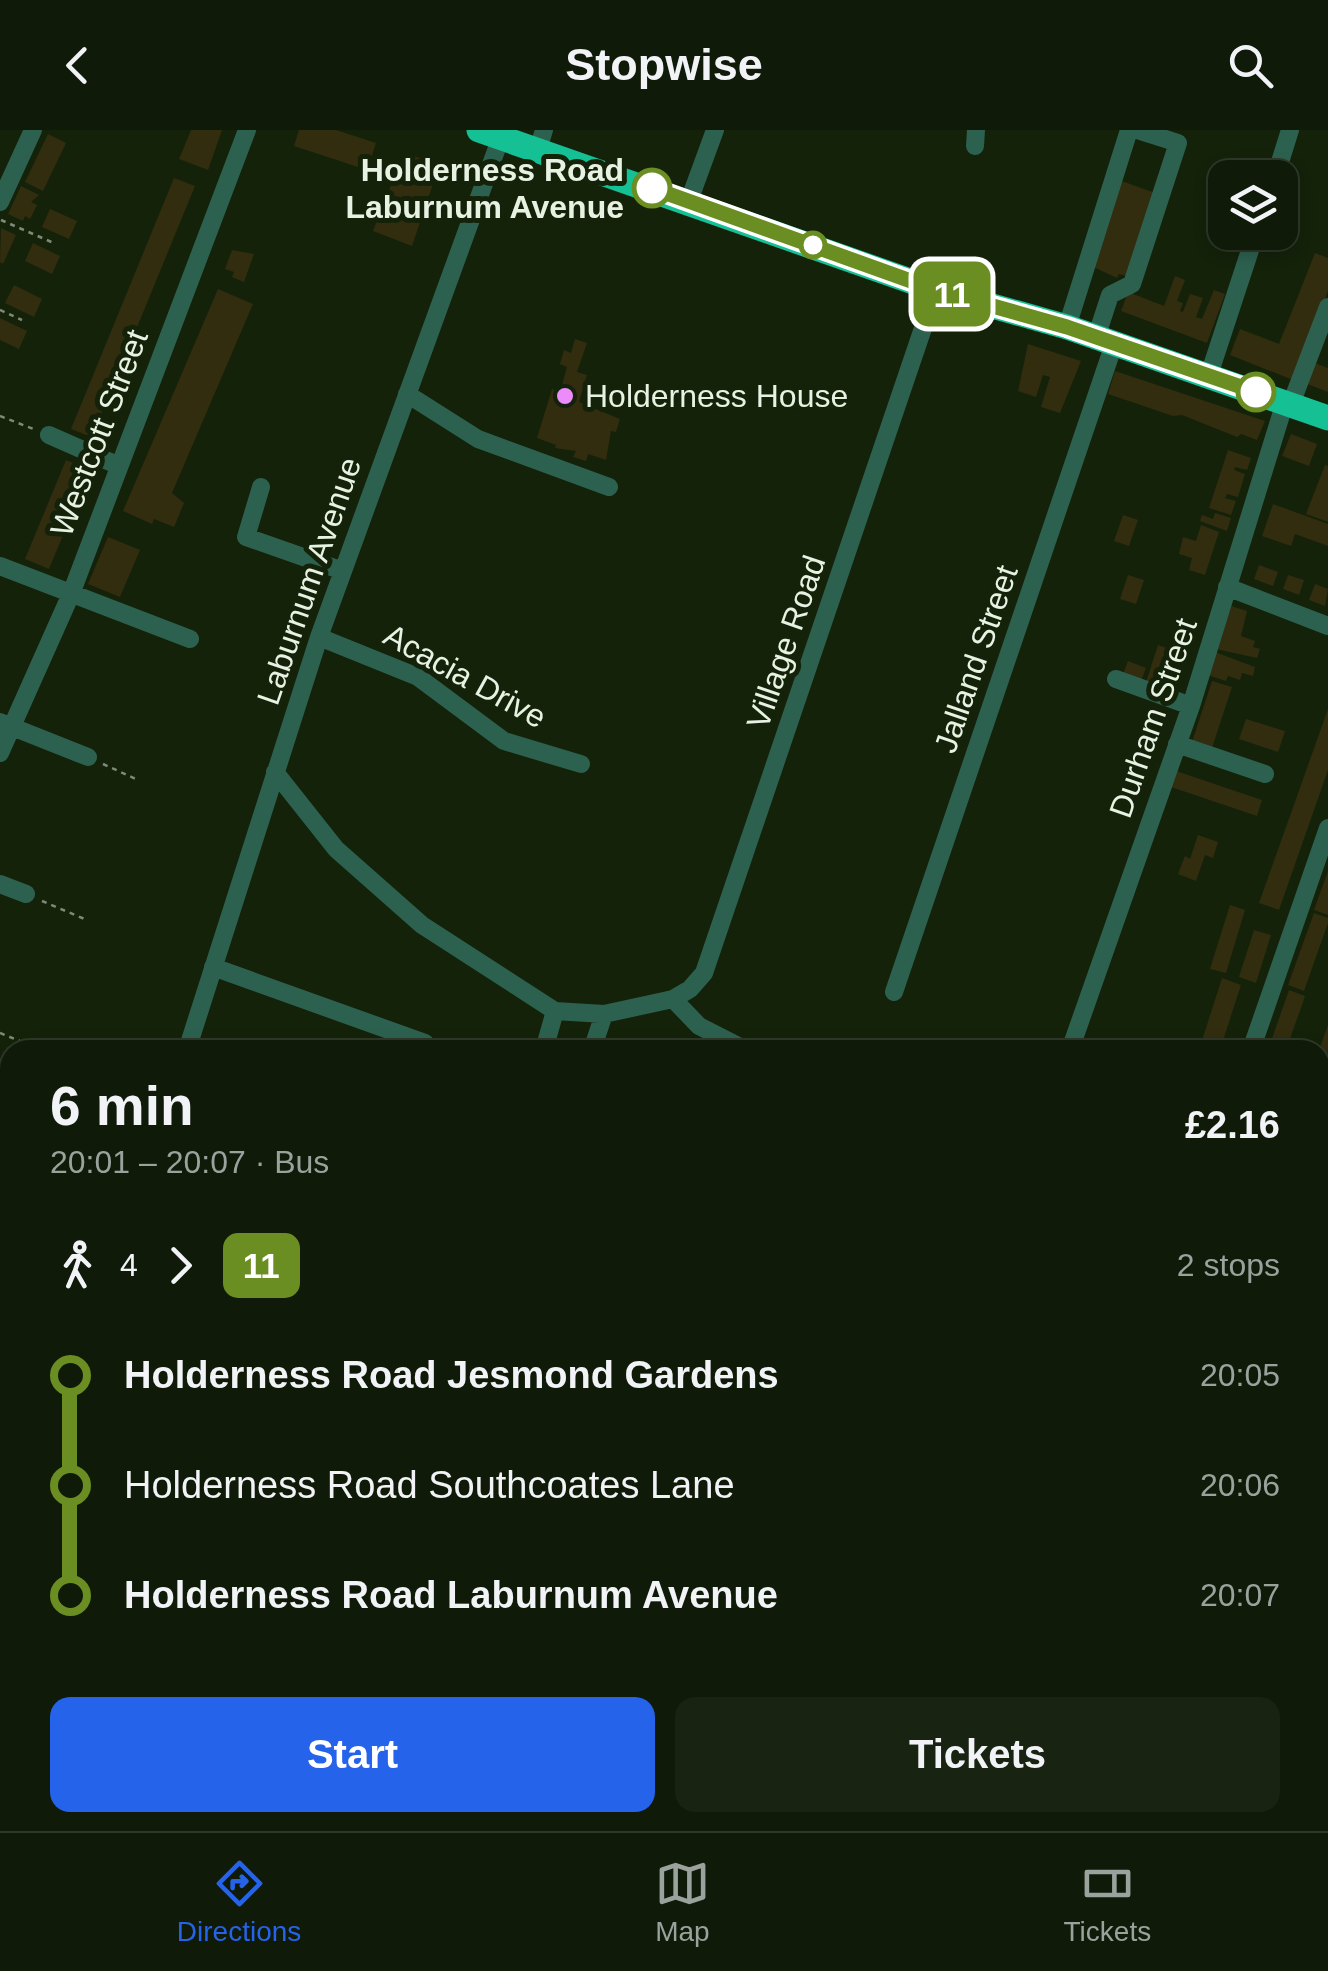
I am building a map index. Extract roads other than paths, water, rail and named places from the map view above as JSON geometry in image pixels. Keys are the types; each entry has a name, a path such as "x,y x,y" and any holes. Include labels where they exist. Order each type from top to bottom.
{"highway":[{"path":"517,137 936,290 1067,327 1328,418"}],"street":[{"path":"0,202 33,130"},
{"name":"Westcott Street","path":"0,753 6,724 71,594 117,464 248,130"},
{"path":"690,201 715,130"},
{"path":"1067,327 1129,130"},
{"name":"Jalland Street","path":"894,992 1105,341 1110,295 1132,284 1178,144 1138,130"},
{"path":"1280,160 1290,130"},
{"name":"Laburnum Avenue","path":"189,1040 319,637 408,394 517,137"},
{"path":"1209,375 1250,250"},
{"name":"Village Road","path":"672,998 690,989 704,973 936,290"},
{"name":"Durham Street","path":"1073,1040 1191,706 1288,403 1328,307"},
{"path":"408,394 478,439 610,487"},
{"path":"49,435 117,464"},
{"path":"261,487 246,538 343,572"},
{"path":"0,566 190,639"},
{"path":"1228,586 1328,626"},
{"name":"Acacia Drive","path":"319,637 418,677 504,741 582,764"},
{"path":"1116,678 1191,706"},
{"path":"6,724 88,757"},
{"path":"1176,744 1265,774"},
{"path":"275,772 336,849 422,925 556,1011 576,1016 604,1014 672,998 699,1026 726,1040"},
{"path":"1254,1040 1328,828"},
{"path":"0,884 26,894"},
{"path":"213,967 419,1040"},
{"path":"547,1040 556,1011"},
{"path":"595,1040 604,1014"}],"place":[{"name":"Holderness Road Laburnum Avenue","path":"652,188"},
{"name":"Holderness House","path":"565,396"}]}
